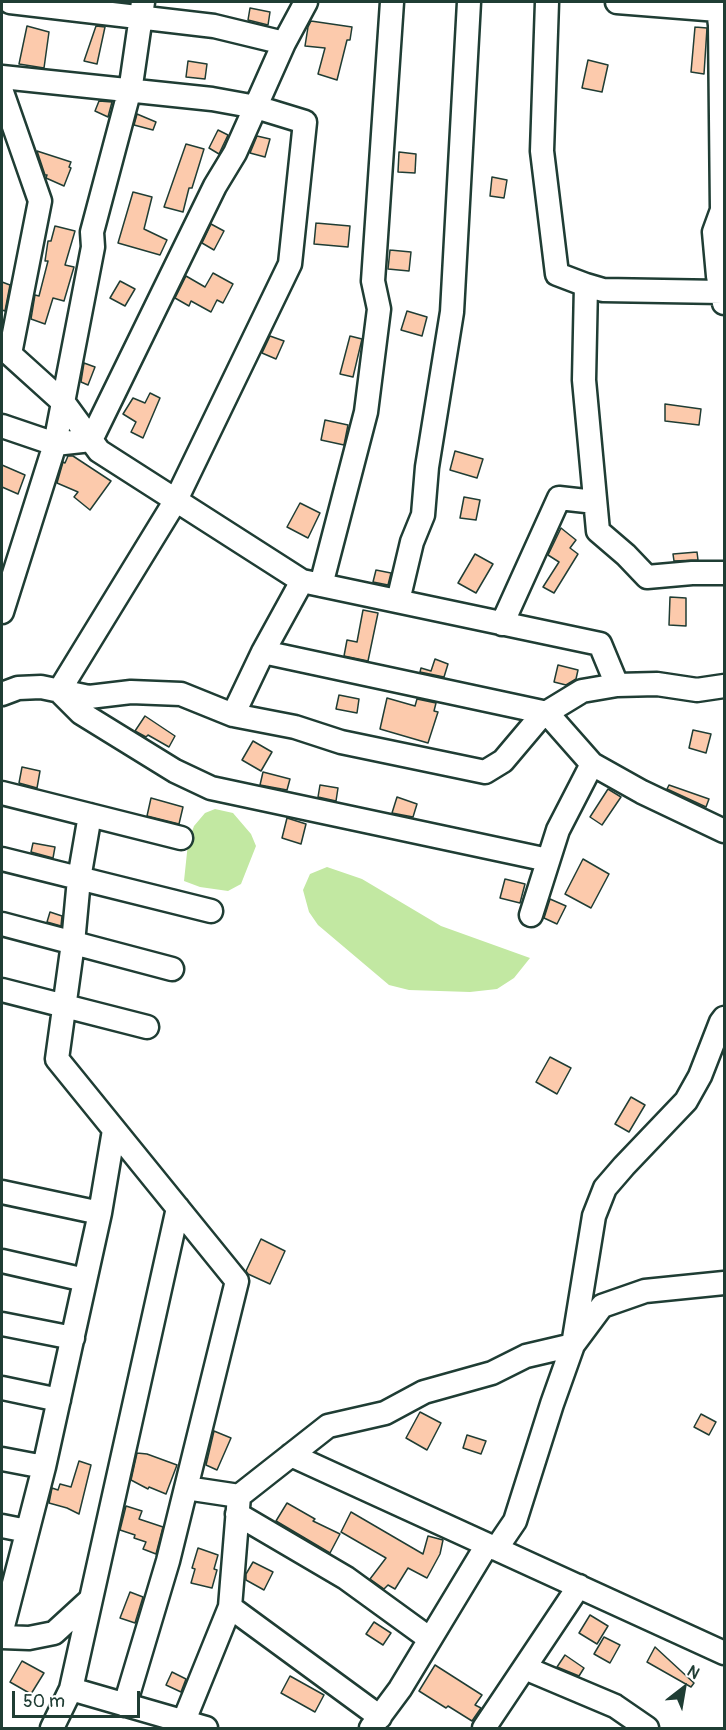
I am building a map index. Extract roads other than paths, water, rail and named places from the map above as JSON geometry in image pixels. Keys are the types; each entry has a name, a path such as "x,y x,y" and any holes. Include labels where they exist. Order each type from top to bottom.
{"street":[{"path":"10,2 142,9 284,43"},
{"path":"91,440 215,186 235,153 284,43 306,2"},
{"path":"233,715 263,651 312,583 366,412 379,309 373,281 392,2"},
{"path":"398,601 412,542 423,515 427,467 452,312 469,2"},
{"path":"547,2 542,151 557,274 603,290 723,298 718,276 722,210 720,158 722,34 717,6 617,2"},
{"path":"4,612 55,444 93,247 92,232 129,90 142,9"},
{"path":"2,78 129,90 256,107 304,122 290,264 176,500 59,691"},
{"path":"2,92 40,201 6,351 64,403 99,451 312,583 600,644 617,685"},
{"path":"586,285 584,380 598,531 626,555 646,577 724,573"},
{"path":"2,426 55,444 91,440"},
{"path":"502,624 559,498 595,502"},
{"path":"263,651 547,712 592,764 642,792 724,831"},
{"path":"2,694 18,688 41,687 89,697 131,692 181,694 233,715 295,727 341,742 484,772 503,761 541,716 582,691 617,685 657,684 697,690 724,686"},
{"path":"59,691 81,712 175,771 211,788 548,860"},
{"path":"531,915 558,830 592,764"},
{"path":"2,793 181,838"},
{"path":"90,815 79,879 73,943 57,1059 237,1281 168,1561 125,1705"},
{"path":"2,859 211,911"},
{"path":"2,924 172,969"},
{"path":"2,990 147,1027"},
{"path":"230,1607 376,1723 491,1546 515,1521 573,1345 594,1216 606,1188 686,1101 700,1076 724,1017"},
{"path":"2,1630 44,1467 73,1338 100,1213 114,1130"},
{"path":"2,1192 100,1213"},
{"path":"52,1728 71,1689 177,1208"},
{"path":"2,1261 85,1280"},
{"path":"181,1725 230,1607 238,1505 291,1455 328,1426 385,1413 424,1392 492,1373 526,1356 573,1345 602,1306 645,1291 724,1283"},
{"path":"2,1323 73,1338"},
{"path":"2,1388 59,1400"},
{"path":"291,1455 724,1653"},
{"path":"2,1458 44,1467"},
{"path":"186,1488 238,1505 346,1578 430,1639"},
{"path":"2,1526 27,1531"},
{"path":"484,1728 579,1587"},
{"path":"2,1637 29,1638 54,1633 90,1600"},
{"path":"525,1668 615,1706 647,1728"},
{"path":"71,1689 181,1725 206,1728"}]}
